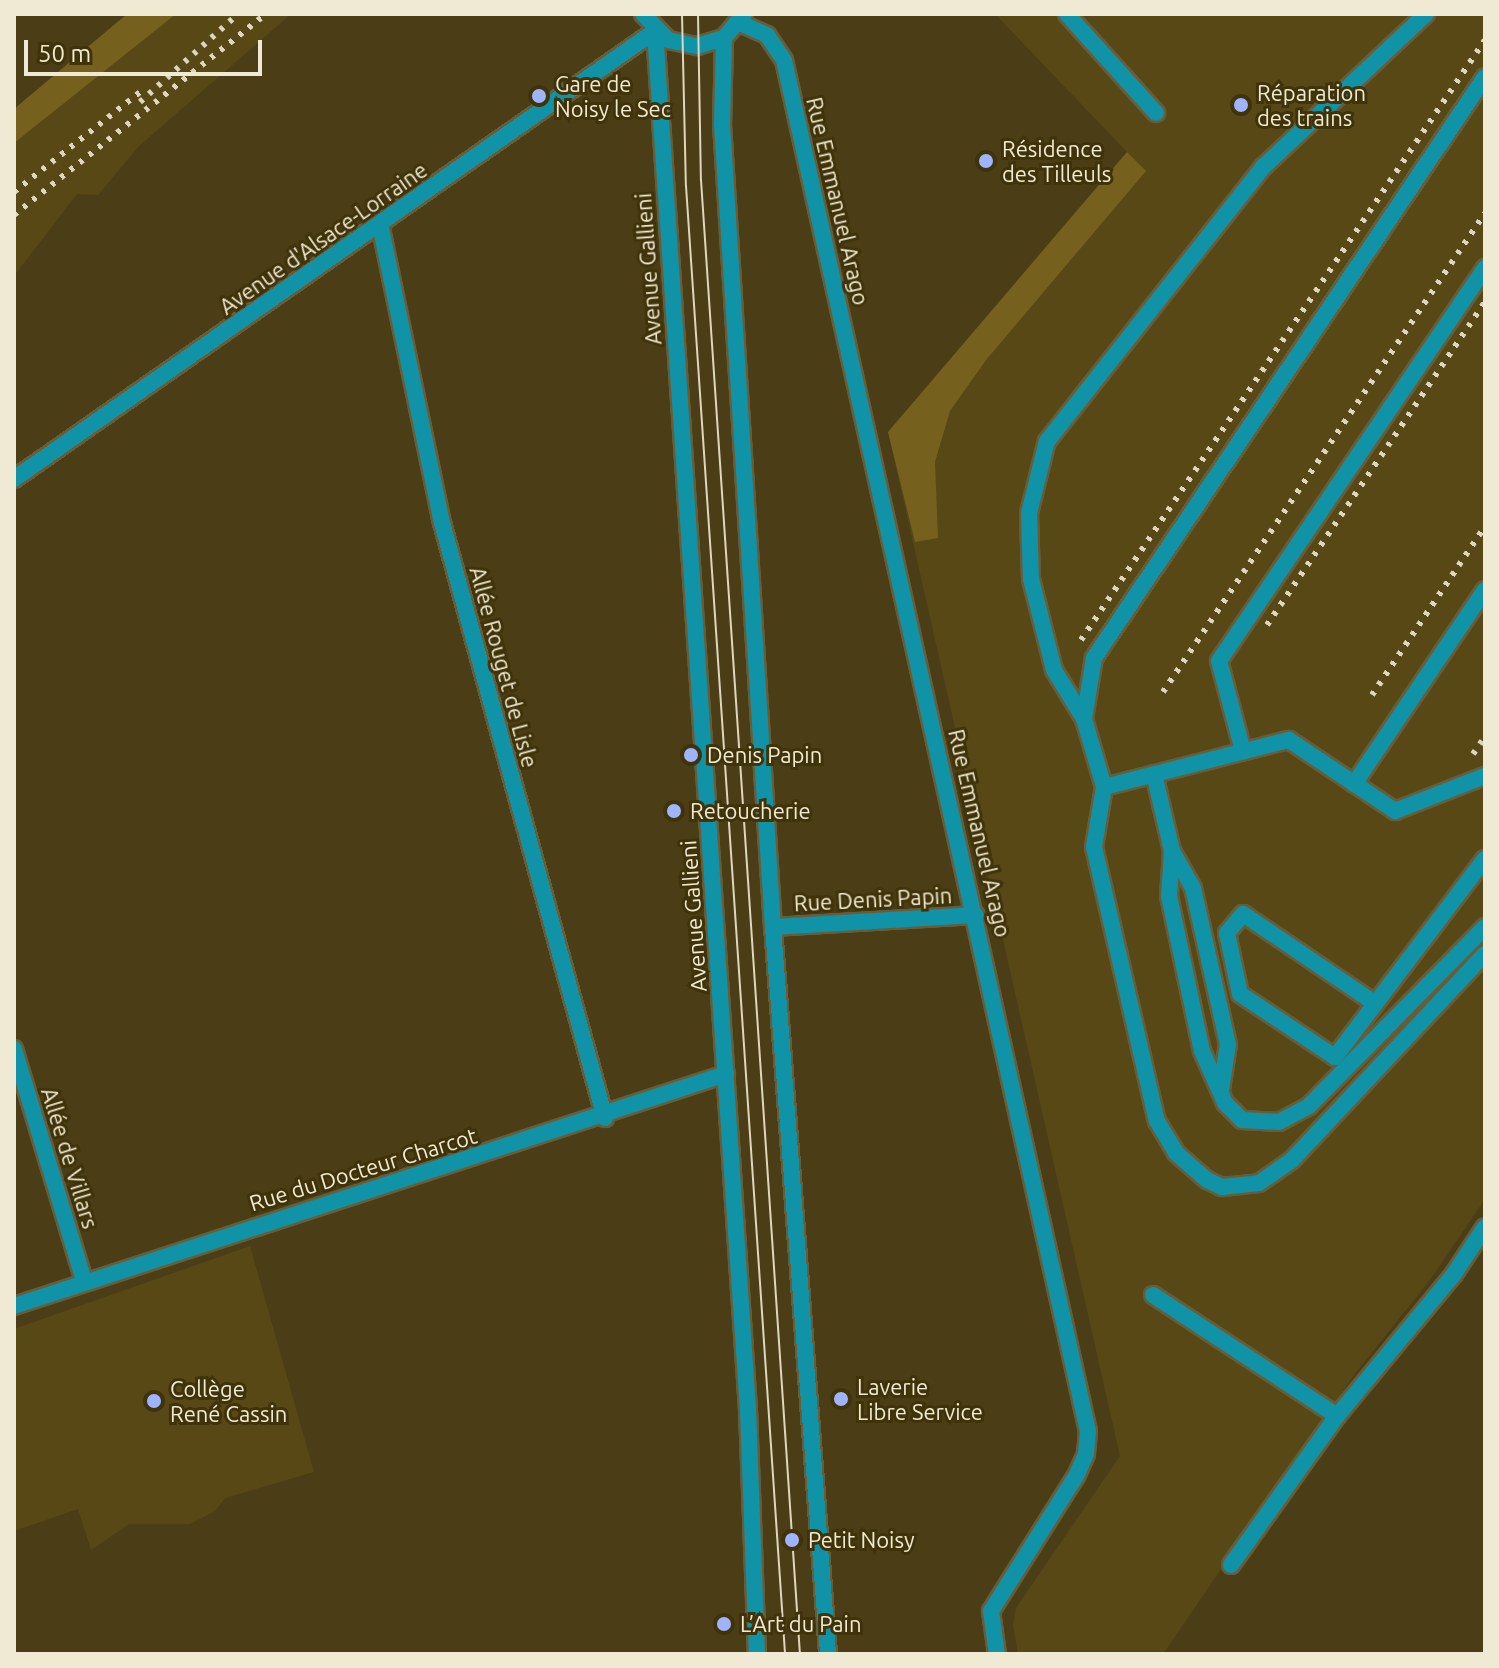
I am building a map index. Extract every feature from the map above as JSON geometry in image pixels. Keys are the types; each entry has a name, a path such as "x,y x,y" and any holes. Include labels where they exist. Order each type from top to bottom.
{"street":[{"path":"643,14 655,31 682,45 724,38 742,18"},
{"path":"1067,14 1156,113"},
{"path":"1426,14 1263,167 1047,441 1029,513 1031,579 1054,670 1084,719 1104,787 1094,847 1157,1121 1176,1153 1207,1180 1222,1187 1259,1183 1292,1160 1485,954"},
{"name":"Rue Emmanuel Arago","path":"742,18 767,35 784,60 1088,1431 1086,1454 1076,1476 991,1611 997,1654"},
{"name":"Avenue d'Alsace-Lorraine","path":"14,479 655,31"},
{"name":"Avenue Gallieni","path":"655,31 726,1074 757,1654"},
{"path":"724,38 722,124 773,927 828,1654"},
{"path":"1084,719 1094,658 1485,77"},
{"name":"Allée Rouget de Lisle","path":"380,224 441,519 605,1118"},
{"path":"1243,751 1219,661 1485,268"},
{"path":"1354,784 1485,590"},
{"path":"1104,787 1289,740 1395,811 1479,778 1485,763"},
{"path":"1154,774 1172,851 1193,888 1228,1044 1221,1092"},
{"path":"1172,851 1169,896 1202,1051 1232,1113 1251,1123 1279,1122 1309,1106 1485,927"},
{"path":"1373,1002 1243,914 1227,933 1240,994 1335,1057 1373,1002 1485,859"},
{"name":"Rue Denis Papin","path":"773,927 976,915"},
{"name":"Allée de Villars","path":"14,1049 84,1281"},
{"name":"Rue du Docteur Charcot","path":"14,1306 84,1281 605,1118 726,1074"},
{"path":"1231,1565 1337,1416 1454,1274 1485,1227"},
{"path":"1153,1295 1337,1416"}],"shaded area":[{"path":"127,14 291,14 139,146 98,195 77,194 14,276 14,109"},
{"path":"127,14 176,14 14,143 14,109"},
{"path":"995,14 1485,14 1485,1199 1430,1280 1354,1375 1163,1654 1018,1654 1013,1625 1016,1608 1120,1456 888,432 1127,152"},
{"path":"1127,152 1146,171 986,360 950,411 935,462 938,538 915,542 888,432"},
{"name":"Collège René Cassin","path":"250,1246 314,1472 225,1498 215,1511 190,1524 129,1524 91,1550 78,1509 14,1531 14,1329"}],"tram line":[{"path":"682,14 686,186 785,1654"},
{"path":"698,14 701,180 800,1654"}],"railway":[{"path":"140,102 238,14"},
{"path":"14,215 266,14"},
{"path":"1081,640 1485,40"},
{"path":"14,192 145,88"},
{"path":"1163,692 1485,213"},
{"path":"1267,625 1485,302"},
{"path":"1372,695 1485,526"},
{"path":"1473,754 1485,737"}],"place":[{"name":"Gare de Noisy le Sec","path":"539,96"},
{"name":"Réparation des trains","path":"1241,105"},
{"name":"Résidence des Tilleuls","path":"986,161"},
{"name":"Denis Papin","path":"691,755"},
{"name":"Retoucherie","path":"674,811"},
{"name":"Laverie Libre Service","path":"841,1399"},
{"name":"Collège René Cassin","path":"154,1401"},
{"name":"Petit Noisy","path":"792,1540"},
{"name":"L’Art du Pain","path":"724,1624"}]}
